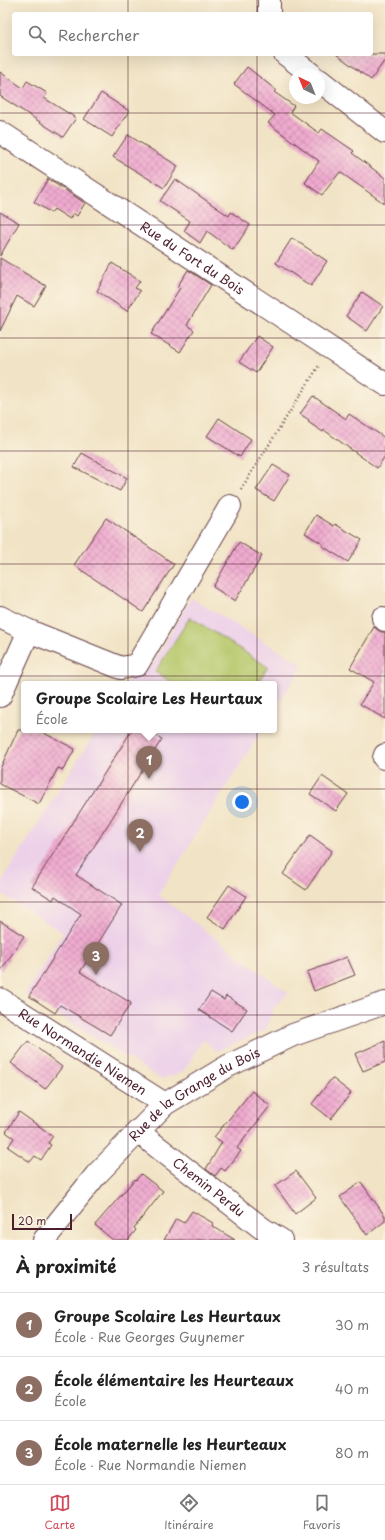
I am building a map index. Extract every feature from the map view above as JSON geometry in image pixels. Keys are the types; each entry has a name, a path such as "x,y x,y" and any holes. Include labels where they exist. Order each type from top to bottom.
{"street":[{"path":"269,0 269,12"},
{"path":"288,56 303,68"},
{"path":"325,85 385,132"},
{"name":"Rue du Fort du Bois","path":"0,132 385,384"},
{"path":"0,617 29,631 121,668 137,665 230,506"},
{"path":"0,696 29,631"},
{"name":"Rue Normandie Niemen","path":"0,999 165,1104"},
{"name":"Rue de la Grange du Bois","path":"44,1240 96,1175 137,1131 165,1104 228,1066 293,1035 385,1003"},
{"name":"Chemin Perdu","path":"137,1131 257,1224 281,1240"}],"path":[{"path":"230,506 330,347"}],"shaded area":[{"path":"191,598 303,665 277,706 277,681 128,681 133,672 151,667"},
{"path":"95,733 260,733 158,895 288,993 273,1008 266,1030 217,1051 203,1040 183,1072 161,1079 25,994 63,933 0,893 0,884"}],"green space":[{"path":"190,617 268,667 259,681 169,681 155,672"}],"building":[{"path":"373,54 385,54 385,60 371,80 339,56 373,56"},
{"path":"247,67 276,90 274,92 289,104 294,106 290,112 319,133 322,129 354,151 352,153 385,178 385,204 340,172 322,195 305,183 319,161 268,123 275,115 234,84"},
{"path":"0,72 23,88 27,81 47,93 44,98 76,118 63,137 0,96"},
{"path":"101,93 129,111 112,137 84,119"},
{"path":"128,135 178,166 164,188 113,157"},
{"path":"48,179 85,203 77,216 73,213 70,219 54,209 51,213 34,202"},
{"path":"175,179 229,216 231,212 250,225 233,250 207,231 200,243 184,231 190,221 160,201"},
{"path":"0,212 19,223 0,256"},
{"path":"292,238 327,261 311,286 276,263"},
{"path":"0,258 46,286 34,306 17,296 0,331"},
{"path":"112,263 140,281 135,288 140,291 127,311 97,291"},
{"path":"188,270 211,285 187,325 194,330 180,352 151,334 180,288 177,287"},
{"path":"362,292 383,306 367,331 346,316"},
{"path":"257,336 273,347 256,373 239,362"},
{"path":"313,396 346,419 349,414 385,438 385,456 377,468 324,430 323,432 308,422 309,420 300,414"},
{"path":"219,418 251,439 240,457 207,436"},
{"path":"82,453 127,478 120,491 74,467"},
{"path":"273,465 290,475 274,501 256,490"},
{"path":"316,515 362,540 348,562 322,546 323,544 305,533"},
{"path":"106,518 174,564 143,612 74,565"},
{"path":"239,542 262,556 235,601 213,587"},
{"path":"374,627 381,632 385,632 385,719 360,704 374,682 350,668"},
{"path":"18,730 21,730 21,733 44,733 75,749 63,770 58,768 39,804 0,784 0,769"},
{"path":"130,733 151,733 162,739 76,875 122,905 80,972 131,1003 110,1035 60,1005 55,1013 29,996 81,914 55,896 53,900 32,887"},
{"path":"322,776 348,794 336,811 310,794"},
{"path":"310,835 332,851 306,890 283,874"},
{"path":"229,885 246,896 225,929 207,917"},
{"path":"0,921 24,936 0,972"},
{"path":"347,957 355,975 314,991 307,972"},
{"path":"211,992 224,1000 226,996 247,1009 232,1031 199,1010"},
{"path":"28,1041 62,1067 45,1089 11,1063"},
{"path":"385,1041 385,1062 363,1071 355,1054"},
{"path":"332,1078 351,1093 331,1119 312,1104"},
{"path":"252,1091 270,1106 237,1148 241,1151 225,1171 221,1168 215,1176 206,1169 222,1142 214,1137"},
{"path":"19,1112 53,1136 48,1143 51,1145 41,1160 35,1156 30,1162 8,1147 14,1138 6,1132"},
{"path":"296,1171 316,1198 295,1214 275,1186"},
{"path":"141,1174 163,1191 134,1228 136,1230 128,1240 113,1240 95,1225"},
{"path":"361,1182 385,1216 385,1221 367,1235 340,1197"},
{"path":"192,1211 213,1223 212,1226 235,1240 164,1240 176,1219 184,1223"}],"place":[{"name":"Groupe Scolaire Les Heurtaux","path":"149,779"},
{"name":"École élémentaire les Heurteaux","path":"140,852"},
{"name":"École maternelle les Heurteaux","path":"96,975"}]}
